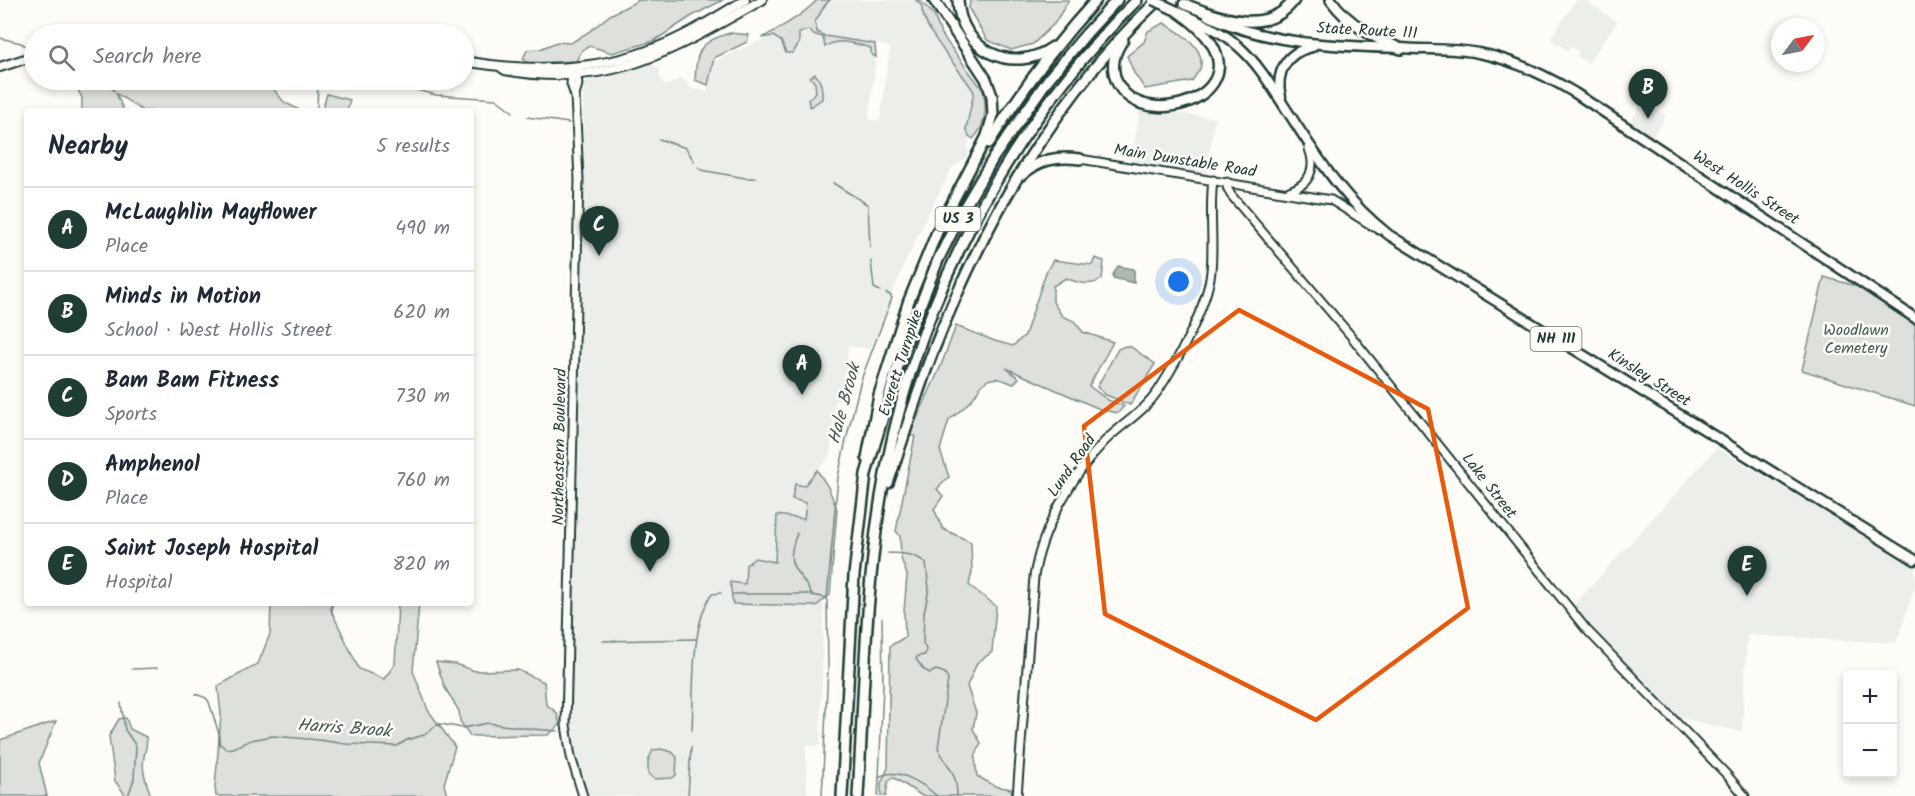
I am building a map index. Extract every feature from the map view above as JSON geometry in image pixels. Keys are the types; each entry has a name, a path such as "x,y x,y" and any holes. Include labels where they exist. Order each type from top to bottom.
{"highway":[{"path":"866,474 871,433 890,358 919,276 953,201 985,140 993,115 993,102 988,84 932,0"},
{"path":"958,0 960,16 969,35 981,48 996,56 1014,59 1036,56 1049,50 1064,37"},
{"path":"953,201 1010,110 1064,37 1096,0"},
{"name":"Everett Turnpike","path":"842,796 854,575 866,474 909,331 930,277 983,174 1031,102 1079,41 1117,0"},
{"name":"Everett Turnpike","path":"858,796 870,590 878,514 889,457 908,382 941,291 992,187 1034,122 1081,61 1137,0"},
{"path":"878,514 920,385 940,333 979,249 1014,183 1048,130 1086,78 1118,39 1158,0"},
{"path":"1179,5 1229,19 1253,21 1278,15 1294,0"},
{"path":"1331,0 1360,28 1377,39 1401,48"},
{"path":"1146,11 1118,47 1114,58 1114,73 1120,87 1129,96 1145,104 1165,106 1185,104 1203,95 1213,84 1218,69 1216,54 1208,38 1179,5"},
{"path":"1014,183 1029,169 1046,160 1064,157 1080,159"}],"main road":[{"path":"474,63 501,67 574,67 611,62 658,51 745,0"},
{"path":"501,67 505,70 533,75 575,76 627,66 762,0"},
{"name":"State Route 111","path":"1153,0 1179,5 1227,25 1263,36 1305,43 1481,53 1519,64 1560,84"},
{"name":"State Route 111","path":"1179,5 1237,45 1260,69 1336,184 1369,219"},
{"path":"1286,109 1279,84 1280,74 1286,62 1301,50 1333,45"},
{"path":"0,67 24,59"},
{"name":"West Hollis Street","path":"1560,84 1915,318"},
{"name":"Kinsley Street","path":"1369,219 1389,236 1915,560"}],"street":[{"path":"574,67 575,76"},
{"name":"Northeastern Boulevard","path":"575,76 578,91 575,96 579,180 566,725 571,757 583,796"},
{"path":"1286,191 1303,184 1312,170 1311,155 1300,130"},
{"name":"Main Dunstable Road","path":"1080,159 1286,191 1333,201 1389,236"},
{"name":"Lund Road","path":"1017,796 1034,577 1039,552 1075,480 1106,441 1144,408 1157,393 1195,323 1211,274 1213,180"},
{"name":"Lake Street","path":"1227,182 1231,195 1395,390 1586,629 1727,775 1743,795"}],"highlighted area":[{"path":"1239,310 1428,409 1468,608 1316,720 1105,614 1084,426"}],"shaded area":[{"path":"830,0 916,0 922,6 931,33 974,92 966,129 969,136 968,156 952,168 928,214 902,269 871,349 848,346 846,386 835,402 830,456 804,486 795,484 806,503 804,520 824,596 820,746 806,745 807,796 586,796 572,745 570,716 574,643 584,211 584,84 590,79 652,64 660,69 659,75 665,86 681,78 692,88 707,92 715,61 773,36 781,41 808,30 832,42 840,41 871,48 871,54 876,57 869,119 880,121 890,47 825,36 817,32 815,23"},
{"path":"1576,0 1585,0 1617,22 1588,63 1577,56 1579,52 1571,47 1568,51 1550,39"},
{"path":"1644,101 1666,116 1652,137 1630,122"},
{"path":"1140,108 1215,118 1206,175 1131,163"},
{"path":"1118,266 1134,269 1134,283 1113,278"},
{"path":"1717,448 1915,566 1915,586 1896,643 1747,635 1742,732 1676,717 1573,606"}],"green space":[{"path":"639,0 723,0 692,16 654,41 612,53 590,46 582,50 576,61 529,63 523,59 527,50 540,49 557,42 571,43 610,15"},
{"path":"817,0 830,0 815,22 817,32 825,36 875,44 876,57 871,54 871,48 853,43 836,42 825,47 823,37 808,30 799,33 799,43 793,53 786,53 781,41 773,36 762,38 798,16"},
{"path":"916,0 920,0 934,15 941,34 983,90 985,103 983,123 973,139 966,129 974,92 934,37 923,15 922,6"},
{"path":"970,0 1069,0 1054,24 1033,44 1011,50 987,40 969,9"},
{"path":"1164,23 1196,47 1201,61 1200,69 1192,81 1145,89 1134,73 1127,56 1144,42 1148,31"},
{"path":"730,33 749,35 747,42 714,58 708,85 695,80 697,61 702,48 712,40"},
{"path":"815,74 822,85 822,99 810,107 808,100 816,92 815,83 810,77"},
{"path":"78,90 274,90 284,102 295,108 138,108 116,93 123,108 82,108 82,98"},
{"path":"327,94 350,100 348,108 323,108"},
{"path":"1095,258 1104,261 1102,279 1089,284 1066,278 1053,286 1053,302 1062,316 1074,321 1083,332 1113,342 1089,386 1108,400 1124,406 1118,413 1102,410 1006,368 1019,378 1013,384 997,378 985,382 971,400 949,420 940,450 949,477 937,489 943,496 934,509 943,529 971,542 972,572 969,585 996,606 992,652 977,663 967,686 976,713 973,729 981,743 975,757 977,776 995,786 1011,789 1012,796 922,796 893,777 888,782 886,796 881,796 881,783 888,768 890,646 905,637 904,612 907,575 901,558 900,536 896,531 915,436 909,436 956,326 1013,346 1025,335 1046,272 1053,260 1092,265"},
{"name":"Woodlawn Cemetery","path":"1824,277 1859,287 1915,324 1915,406 1802,370"},
{"path":"1125,346 1131,347 1155,364 1130,405 1106,395 1097,387 1118,349"},
{"path":"817,470 828,487 837,509 830,595 816,606 733,604 730,582 745,584 746,565 755,558 775,562 777,515 804,519 806,503 792,499 795,484 804,486"},
{"path":"271,606 331,606 359,669 384,679 395,664 398,606 419,606 413,671 428,710 455,747 444,784 447,796 216,796 221,715 218,686 258,664 270,634"},
{"path":"436,662 455,664 475,671 518,670 544,682 546,704 557,713 560,725 548,735 470,736 460,721 459,711 445,688"},
{"path":"126,718 130,729 146,737 143,767 151,796 126,796 115,781 109,736 119,719"},
{"path":"56,721 39,763 47,796 0,796 0,740"},
{"path":"661,749 672,752 677,757 676,775 672,778 654,779 648,774 648,761 653,750"}],"waterway":[{"name":"Hale Brook","path":"0,38 24,45"},
{"path":"317,108 318,90"},
{"name":"Hale Brook","path":"417,90 436,95 496,99 513,112"},
{"name":"Hale Brook","path":"527,117 569,123"},
{"name":"Hale Brook","path":"659,139 686,148 694,161"},
{"name":"Hale Brook","path":"698,167 701,170 756,178"},
{"name":"Hale Brook","path":"833,183 868,205 870,247"},
{"name":"Hale Brook","path":"871,261 874,288 880,291"},
{"name":"Hale Brook","path":"733,594 807,594 827,598 838,477 861,380 892,298 886,293"},
{"path":"797,533 791,555 792,562 812,596"},
{"path":"888,553 913,556 926,563 929,589 924,613 923,643 926,649 925,655 918,656 916,659 924,670 930,673 936,670 945,673 948,680 938,748 954,776 957,796"},
{"name":"Harris Brook","path":"692,730 694,659 700,623 712,594 721,593"},
{"path":"822,796 828,667 827,599"},
{"path":"332,606 332,614"},
{"path":"879,777 883,686 882,618"},
{"path":"603,641 696,639"},
{"name":"Harris Brook","path":"132,669 157,668"},
{"name":"Harris Brook","path":"196,694 206,698 209,702 219,734 219,743 226,749 251,740 273,736 346,744 397,746 424,735 440,724 463,728 488,723 558,731"},
{"name":"Harris Brook","path":"121,703 125,730 136,746 134,779 128,796"},
{"path":"688,796 691,747"},
{"path":"878,796 879,777 886,774 910,778 937,796"}],"place":[{"name":"Minds in Motion","path":"1648,119"},
{"name":"Bam Bam Fitness","path":"599,256"},
{"name":"McLaughlin Mayflower","path":"802,395"},
{"name":"Amphenol","path":"650,572"},
{"name":"Saint Joseph Hospital","path":"1747,596"}]}
